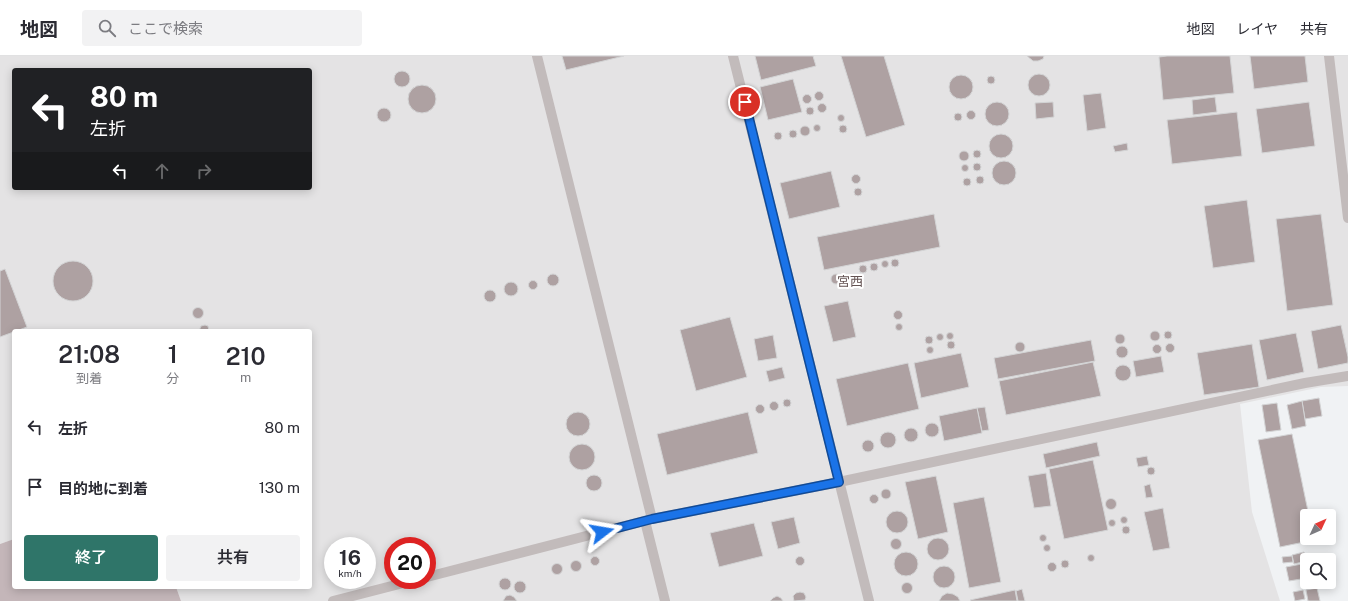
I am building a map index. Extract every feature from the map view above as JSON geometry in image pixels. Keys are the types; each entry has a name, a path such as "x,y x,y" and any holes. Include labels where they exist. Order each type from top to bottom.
{"lane":[{"path":"537,56 649,520 665,601"},
{"path":"734,56 869,601"},
{"path":"1329,56 1348,218"},
{"path":"436,575 649,520 839,482 1305,383 1348,376"},
{"path":"333,601 384,588"}],"shaded area":[{"path":"0,56 1348,56 1348,386 1321,387 1240,404 1252,512 1280,601 181,601 177,589 312,589 312,329 12,329 12,540 0,544"},
{"path":"12,540 12,589 177,589 181,601 0,601 0,544"}],"building":[{"path":"562,56 624,56 566,70"},
{"path":"755,56 813,56 816,66 761,80"},
{"path":"841,56 884,56 905,125 866,137"},
{"path":"1027,56 1044,56 1043,59 1033,61"},
{"path":"1230,56 1234,93 1163,100 1159,57"},
{"path":"1250,56 1305,56 1308,82 1254,89"},
{"path":"399,71 405,71 410,76 408,85 405,87 399,87 394,82 394,76"},
{"path":"1039,74 1047,77 1050,85 1047,93 1039,96 1031,93 1028,85 1031,77"},
{"path":"961,75 966,76 972,82 972,92 966,98 961,99 956,98 950,92 949,87 950,82 956,76"},
{"path":"989,76 993,76 995,80 993,84 989,84 987,82 987,78"},
{"path":"793,79 802,112 768,120 760,87"},
{"path":"422,85 432,89 436,99 432,109 422,113 412,109 408,99 412,89"},
{"path":"817,92 821,92 823,96 821,100 817,100 815,98 815,94"},
{"path":"1101,93 1106,128 1087,131 1083,95"},
{"path":"805,95 809,95 811,99 809,103 805,103 803,101 803,97"},
{"path":"1215,97 1217,112 1193,115 1192,100"},
{"path":"997,102 1006,105 1009,114 1006,123 997,126 988,123 985,114 988,105"},
{"path":"1053,102 1054,117 1036,119 1035,103"},
{"path":"1309,102 1315,146 1262,153 1256,109"},
{"path":"820,104 824,104 826,108 824,112 820,112 818,110 818,106"},
{"path":"808,107 812,107 814,111 812,115 808,115 806,113 806,109"},
{"path":"381,108 387,108 391,112 391,118 387,122 381,122 377,118 377,112"},
{"path":"971,110 976,115 971,120 966,115"},
{"path":"1237,112 1242,156 1172,164 1167,120"},
{"path":"958,113 961,114 961,120 958,121 955,120 954,117 955,114"},
{"path":"841,114 844,115 844,121 841,122 838,121 837,118 838,115"},
{"path":"817,124 820,125 820,131 817,132 814,131 813,128 814,125"},
{"path":"843,125 846,126 846,132 843,133 840,132 839,129 840,126"},
{"path":"803,126 807,126 809,127 809,135 803,136 800,133 800,129"},
{"path":"791,130 795,130 797,134 795,138 791,138 789,136 789,132"},
{"path":"776,132 780,132 782,136 780,140 776,140 774,138 774,134"},
{"path":"1001,134 1010,137 1013,146 1010,155 1001,158 992,155 989,146 992,137"},
{"path":"1127,143 1128,150 1115,152 1113,146"},
{"path":"977,150 980,151 980,157 977,158 974,157 973,154 974,151"},
{"path":"964,151 969,156 964,161 959,156"},
{"path":"1004,161 1009,162 1015,168 1015,178 1009,184 1004,185 999,184 993,178 992,173 993,168 999,162"},
{"path":"975,163 979,163 981,167 979,171 975,171 973,169 973,165"},
{"path":"965,164 968,165 968,171 965,172 962,171 961,168 962,165"},
{"path":"831,171 840,207 789,219 780,183"},
{"path":"854,175 858,175 860,179 858,183 854,183 852,181 852,177"},
{"path":"978,176 982,176 984,180 982,184 978,184 976,182 976,178"},
{"path":"965,178 969,178 971,182 969,186 965,186 963,184 963,180"},
{"path":"856,188 860,188 862,192 860,196 856,196 854,194 854,190"},
{"path":"1247,200 1255,262 1213,268 1204,206"},
{"path":"934,214 940,247 824,270 817,237"},
{"path":"1321,214 1333,305 1287,311 1276,219"},
{"path":"893,259 897,259 899,263 897,267 893,267 891,265 891,261"},
{"path":"885,260 888,261 888,267 885,268 882,267 881,264 882,261"},
{"path":"73,261 87,267 93,281 87,295 73,301 59,295 53,281 59,267"},
{"path":"872,263 876,263 878,267 876,271 872,271 870,269 870,265"},
{"path":"861,265 865,265 867,269 865,273 861,273 859,271 859,267"},
{"path":"5,269 27,327 22,329 12,329 12,333 0,337 0,271"},
{"path":"555,274 558,275 558,285 551,286 548,285 547,278 548,275"},
{"path":"836,274 841,279 836,284 831,279"},
{"path":"531,281 535,281 537,285 535,289 531,289 529,287 529,283"},
{"path":"511,282 516,284 518,289 516,294 511,296 506,294 504,289 506,284"},
{"path":"488,290 492,290 496,296 492,302 488,302 484,298 484,294"},
{"path":"848,301 856,337 833,342 824,306"},
{"path":"198,307 202,309 204,313 202,317 198,319 194,317 192,313 194,309"},
{"path":"898,310 903,315 898,320 893,315"},
{"path":"730,317 747,377 696,391 680,330"},
{"path":"899,323 902,324 902,330 899,331 896,330 895,327 896,324"},
{"path":"1341,325 1348,363 1318,369 1311,331"},
{"path":"201,326 208,326 209,329 200,329"},
{"path":"1155,331 1160,336 1155,341 1150,336"},
{"path":"1166,331 1170,331 1172,335 1170,339 1166,339 1164,337 1164,333"},
{"path":"950,332 953,333 953,339 950,340 947,339 946,336 947,333"},
{"path":"940,333 943,334 943,340 940,341 937,340 936,337 937,334"},
{"path":"1296,333 1304,372 1267,380 1259,340"},
{"path":"1118,334 1122,334 1125,339 1122,344 1118,344 1115,341 1115,337"},
{"path":"773,335 777,358 758,361 754,339"},
{"path":"927,336 931,336 933,340 931,344 927,344 925,342 925,338"},
{"path":"1091,340 1095,361 998,379 994,358"},
{"path":"951,341 954,342 954,348 951,349 948,348 947,345 948,342"},
{"path":"1018,342 1022,342 1025,347 1022,352 1018,352 1015,349 1015,345"},
{"path":"1157,344 1162,349 1157,354 1152,349"},
{"path":"1168,344 1172,344 1174,348 1172,352 1168,352 1166,350 1166,346"},
{"path":"1252,344 1259,387 1204,395 1197,353"},
{"path":"930,346 933,347 933,353 930,354 927,353 926,350 927,347"},
{"path":"1122,346 1126,348 1128,352 1126,356 1122,358 1118,356 1116,352 1118,348"},
{"path":"961,353 969,387 921,398 914,363"},
{"path":"1161,356 1164,372 1136,377 1133,361"},
{"path":"1093,362 1101,396 1006,415 999,381"},
{"path":"908,363 919,409 847,426 836,379"},
{"path":"1123,365 1130,370 1131,373 1126,380 1123,381 1116,376 1115,373 1120,366"},
{"path":"782,367 785,378 769,382 766,371"},
{"path":"1319,398 1322,416 1305,419 1302,401"},
{"path":"785,399 789,399 791,403 789,407 785,407 783,405 783,401"},
{"path":"774,401 779,406 774,411 769,406"},
{"path":"1302,401 1306,426 1292,429 1287,405"},
{"path":"1277,403 1281,430 1266,432 1262,405"},
{"path":"758,405 762,405 764,409 762,413 758,413 756,411 756,407"},
{"path":"985,407 989,430 982,431 977,408"},
{"path":"977,408 982,433 944,441 939,416"},
{"path":"578,412 587,415 590,424 587,433 578,436 569,433 566,424 569,415"},
{"path":"748,412 758,453 667,475 657,434"},
{"path":"932,423 937,425 939,430 937,435 932,437 927,435 925,430 927,425"},
{"path":"908,428 914,428 918,432 918,438 914,442 908,442 904,438 904,432"},
{"path":"885,432 891,432 896,437 894,446 891,448 885,448 880,443 880,437"},
{"path":"1292,434 1308,509 1300,509 1300,543 1280,547 1258,440"},
{"path":"868,440 872,442 874,446 872,450 868,452 864,450 862,446 864,442"},
{"path":"1097,442 1100,456 1046,468 1043,454"},
{"path":"582,444 591,448 595,457 591,466 582,470 573,466 569,457 573,448"},
{"path":"1147,456 1149,465 1138,467 1136,458"},
{"path":"1093,460 1108,530 1064,539 1049,469"},
{"path":"1149,467 1153,467 1155,471 1153,475 1149,475 1147,473 1147,469"},
{"path":"1046,473 1051,506 1034,508 1028,476"},
{"path":"594,475 600,477 602,483 600,489 594,491 588,489 586,483 588,477"},
{"path":"936,476 948,532 918,539 905,482"},
{"path":"1150,484 1153,497 1146,498 1144,486"},
{"path":"884,489 888,489 891,494 888,499 884,499 881,496 881,492"},
{"path":"872,495 876,495 878,499 876,503 872,503 870,501 870,497"},
{"path":"984,497 1001,582 969,588 953,503"},
{"path":"1111,498 1115,500 1117,504 1115,508 1111,510 1107,508 1105,504 1107,500"},
{"path":"1163,508 1170,548 1153,551 1144,512"},
{"path":"897,511 905,514 908,522 905,530 897,533 889,530 886,522 889,514"},
{"path":"1124,516 1127,517 1127,523 1124,524 1121,523 1120,520 1121,517"},
{"path":"794,517 800,543 778,549 771,522"},
{"path":"1112,519 1115,520 1115,526 1112,527 1109,526 1108,523 1109,520"},
{"path":"754,523 763,556 719,567 710,533"},
{"path":"1126,526 1129,527 1129,533 1126,534 1123,533 1122,530 1123,527"},
{"path":"1043,534 1046,535 1046,541 1043,542 1040,541 1039,538 1040,535"},
{"path":"896,538 900,540 902,544 900,548 896,550 892,548 890,544 892,540"},
{"path":"938,538 946,541 949,549 946,557 938,560 930,557 927,549 930,541"},
{"path":"1047,544 1050,545 1050,551 1047,552 1044,551 1043,548 1044,545"},
{"path":"906,552 914,556 918,564 914,572 906,576 898,572 894,564 898,556"},
{"path":"1300,553 1300,562 1294,564 1292,555"},
{"path":"1091,554 1094,555 1094,561 1091,562 1088,561 1087,558 1088,555"},
{"path":"1292,556 1293,562 1283,563 1282,557"},
{"path":"593,557 597,557 599,561 597,565 593,565 591,563 591,559"},
{"path":"798,557 802,557 804,561 802,565 798,565 796,563 796,559"},
{"path":"1065,560 1068,561 1068,567 1065,568 1062,567 1061,564 1062,561"},
{"path":"574,561 578,561 580,562 580,570 574,571 571,568 571,564"},
{"path":"1052,562 1057,567 1052,572 1047,567"},
{"path":"555,564 559,564 561,565 561,573 555,574 552,571 552,567"},
{"path":"1300,564 1300,579 1289,581 1286,567"},
{"path":"944,566 952,569 955,577 952,585 944,588 936,585 933,577 936,569"},
{"path":"503,578 507,578 511,584 507,590 503,590 499,586 499,582"},
{"path":"520,581 524,583 526,587 524,591 520,593 516,591 514,587 516,583"},
{"path":"905,583 909,583 911,584 911,592 905,593 902,590 902,586"},
{"path":"1022,589 1025,601 1018,601 1016,591"},
{"path":"1317,589 1320,601 1308,601 1306,590"},
{"path":"1015,590 1017,601 970,600"},
{"path":"1303,590 1305,599 1295,601 1293,592"},
{"path":"800,592 804,593 806,597 805,600 794,601 793,596"},
{"path":"947,593 958,597 960,601 939,601 942,596"},
{"path":"510,595 517,601 503,601 506,596"},
{"path":"777,596 783,601 770,601 773,598"}],"district":[{"name":"宮西","path":"850,281"}],"route":[{"path":"602,532 652,519 839,482 745,102"}]}
